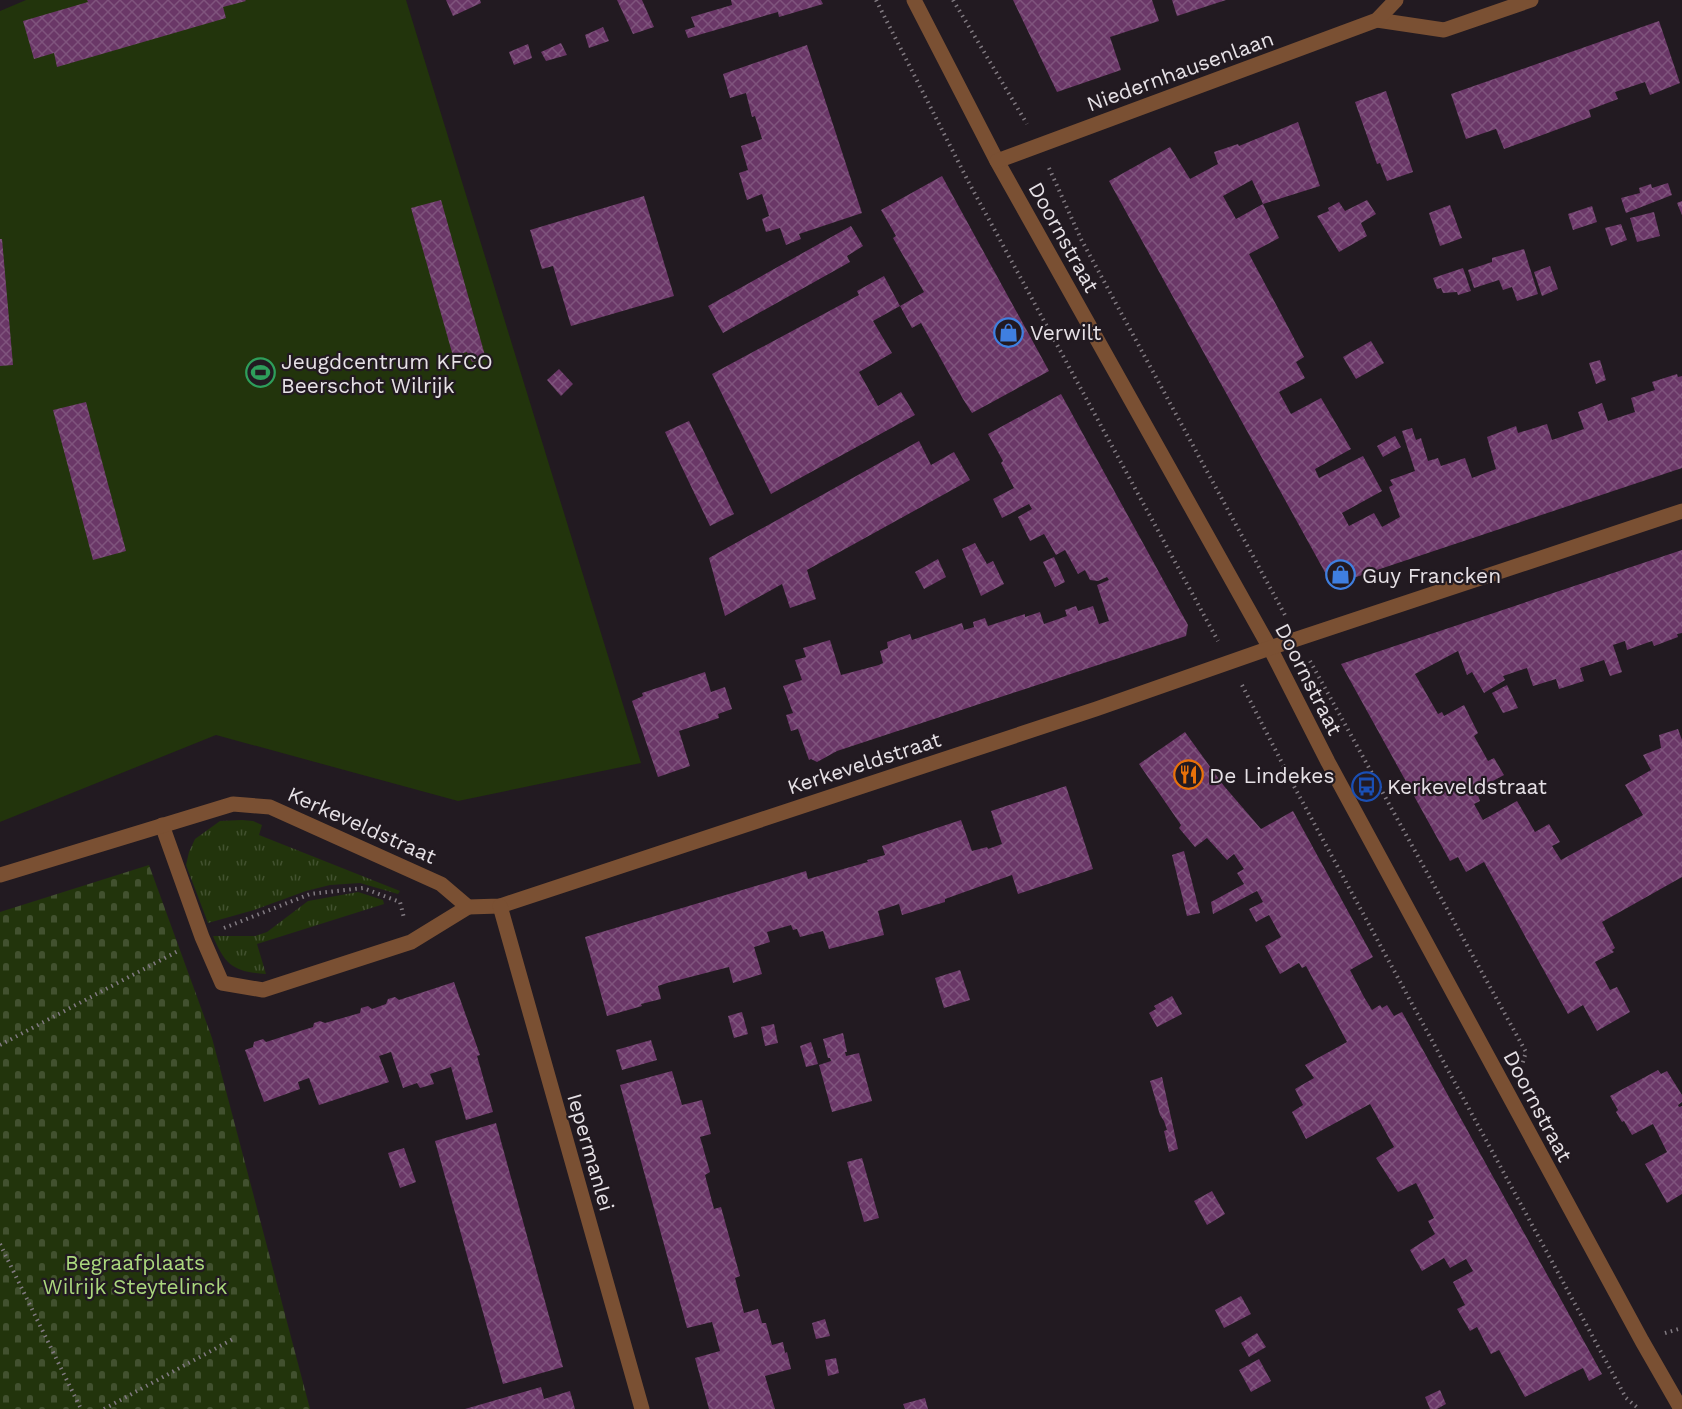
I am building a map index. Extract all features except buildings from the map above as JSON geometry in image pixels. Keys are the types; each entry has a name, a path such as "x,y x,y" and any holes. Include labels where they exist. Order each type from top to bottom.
{"street":[{"name":"Doornstraat","path":"914,0 997,161 1270,648 1328,762 1681,1409"},
{"name":"Niedernhausenlaan","path":"997,161 1377,20 1396,0"},
{"name":"Niedernhausenlaan","path":"1377,20 1444,30 1531,0"},
{"name":"Kerkeveldstraat","path":"162,825 202,937 222,983 263,990 411,942 468,907 500,906 1096,709 1298,638 1682,511"},
{"name":"Kerkeveldstraat","path":"0,875 233,804 270,807 441,884 468,907"},
{"name":"Iepermanlei","path":"500,906 642,1409"}],"path":[{"path":"876,0 968,181 1230,662 1296,790 1626,1398 1639,1409"},
{"path":"953,0 1040,146 1081,239 1526,1052 1520,1073"},
{"path":"0,1045 202,937 310,894 363,888 400,902 411,942"},
{"path":"0,1244 81,1409"},
{"path":"1659,1323 1670,1341"},
{"path":"1665,1334 1682,1328"},
{"path":"104,1409 233,1339"}],"green space":[{"name":"Jeugdcentrum KFCO Beerschot Wilrijk","path":"26,0 406,0 641,763 458,801 216,735 0,822 0,11"},
{"path":"242,820 262,825 259,835 400,891 398,894 360,883 330,885 208,923 186,865 189,852 195,839 220,821"},
{"name":"Begraafplaats Wilrijk Steytelinck","path":"149,865 212,1038 310,1409 0,1409 0,912"},
{"path":"358,892 383,900 384,904 257,944 266,974 232,966 222,954 213,936 255,936 267,932 308,901"}],"place":[{"name":"Verwilt","path":"1009,332"},
{"name":"Jeugdcentrum KFCO Beerschot Wilrijk","path":"260,373"},
{"name":"Guy Francken","path":"1341,575"},
{"name":"De Lindekes","path":"1188,775"},
{"name":"Kerkeveldstraat","path":"1366,786"}]}
